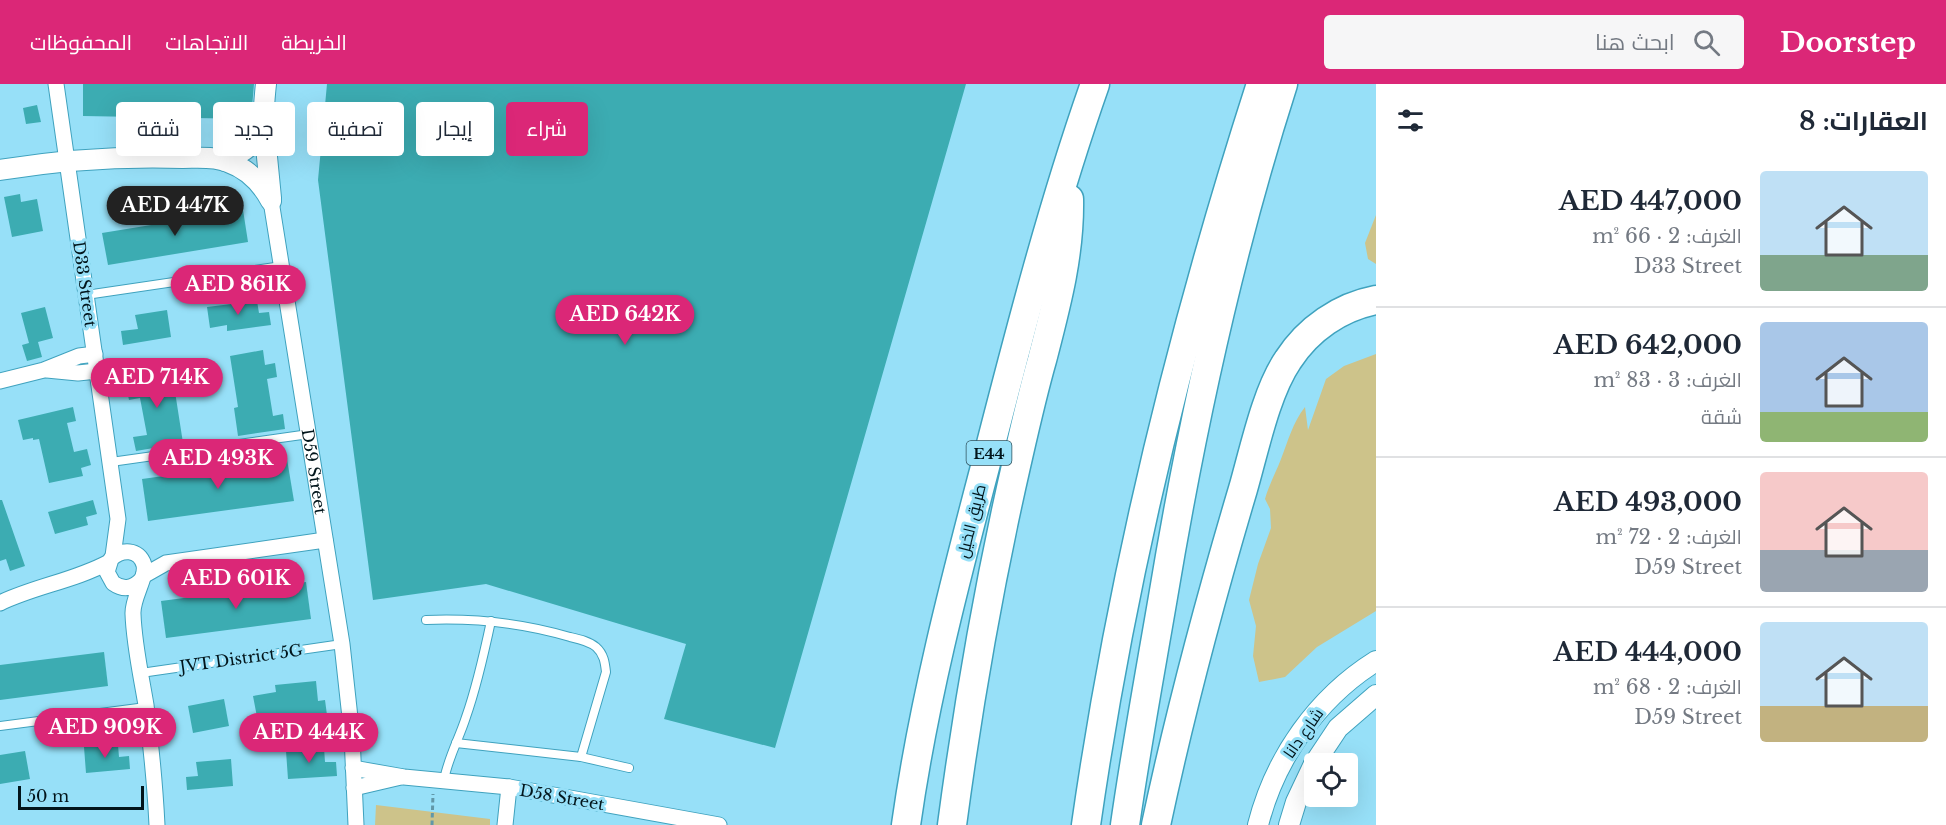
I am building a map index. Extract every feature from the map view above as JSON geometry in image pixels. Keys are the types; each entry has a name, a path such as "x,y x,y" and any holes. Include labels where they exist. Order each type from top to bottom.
{"highway":[{"name":"طريق الخيل","path":"906,825 924,720 959,567 1017,347 1066,173 1095,84"},
{"path":"1086,825 1107,694 1155,459 1198,290 1261,84"},
{"path":"1125,825 1175,523 1205,374 1244,217 1283,84"},
{"path":"952,825 969,708 1001,534 1061,288 1069,219 1066,173"},
{"path":"1156,825 1176,733 1210,602 1279,375 1297,347 1322,324 1351,307 1376,300"}],"street":[{"name":"D33 Street","path":"56,84 118,519 111,559"},
{"path":"264,102 266,84"},
{"path":"225,160 233,156"},
{"name":"D59 Street","path":"267,156 271,201 342,644 356,825"},
{"path":"0,171 68,161 142,157 225,160 260,183 271,201"},
{"path":"0,381 44,370 79,356 95,354"},
{"path":"44,370 78,373 97,371"},
{"name":"D33 Street","path":"118,519 135,554"},
{"path":"81,576 126,588 132,587 166,563 325,540"},
{"path":"0,603 37,588 81,576 122,552 166,563"},
{"path":"135,554 143,562 142,578 132,612 153,759 157,825"},
{"path":"111,559 107,572 132,612"},
{"name":"شارع دانا","path":"1258,825 1276,774 1295,741 1317,710 1345,684 1376,661"},
{"name":"شارع دانا","path":"1321,753 1338,728 1376,695"},
{"name":"D58 Street","path":"353,768 404,777 509,787 720,825"},
{"name":"D58 Street","path":"354,788 404,777"},
{"name":"شارع دانا","path":"1290,824 1304,784"},
{"path":"505,825 509,787"}],"lane":[{"path":"86,295 282,266"},
{"path":"111,462 309,434"},
{"path":"426,620 491,621 536,628 588,642 596,647 606,663 606,672 581,757"},
{"path":"439,779 456,743 477,685 491,621"},
{"name":"JVT District 5G","path":"141,673 342,644"},
{"path":"0,726 146,707"},
{"path":"456,743 581,757 629,768"}],"path":[{"path":"432,825 439,779"}],"shaded area":[{"path":"1376,215 1376,264 1368,259 1365,243"},
{"path":"1376,354 1376,611 1317,647 1285,677 1259,682 1253,656 1256,626 1249,600 1258,564 1271,528 1270,509 1265,499 1294,425 1305,407 1308,430 1326,379 1344,366"},
{"path":"376,805 490,819 490,825 375,825"}],"building":[{"path":"83,84 254,84 252,102 213,102 213,118 201,118 201,102 116,102 116,117 83,116"},
{"path":"327,84 966,84 775,748 664,719 686,644 486,584 373,600 318,180 320,156 404,156 404,102 325,102"},
{"path":"37,105 41,122 26,124 23,108"},
{"path":"20,194 21,202 37,199 43,231 12,237 4,197"},
{"path":"243,210 248,242 108,265 102,233"},
{"path":"197,285 199,299 184,302 182,287"},
{"path":"257,301 259,313 269,312 271,325 227,331 227,325 210,328 207,307"},
{"path":"45,307 53,338 38,342 42,357 27,361 22,345 29,343 21,313"},
{"path":"167,310 171,337 123,345 121,331 138,329 135,315"},
{"path":"263,350 265,365 275,363 277,377 267,379 273,416 283,414 285,429 238,436 234,408 238,407 230,356"},
{"path":"171,366 183,443 136,451 133,437 147,435 140,398 129,400 126,386 141,383 138,371"},
{"path":"73,407 76,421 67,423 74,452 87,449 91,465 81,468 83,476 49,483 39,439 23,440 18,420"},
{"path":"287,459 294,501 148,521 142,479"},
{"path":"0,500 2,500 25,566 10,571 6,559 0,561"},
{"path":"93,500 97,514 86,517 88,525 55,534 48,512"},
{"path":"306,582 311,619 166,638 161,601"},
{"path":"104,652 108,686 0,700 0,665"},
{"path":"316,681 318,701 325,700 327,715 268,722 266,715 257,717 253,696 276,692 275,685"},
{"path":"224,699 229,726 193,733 188,706"},
{"path":"118,745 119,757 129,756 130,769 86,773 84,747"},
{"path":"324,748 325,762 336,762 337,776 288,779 286,751"},
{"path":"25,751 30,779 0,784 0,755"},
{"path":"231,759 233,786 187,790 186,777 198,776 196,762"}]}
